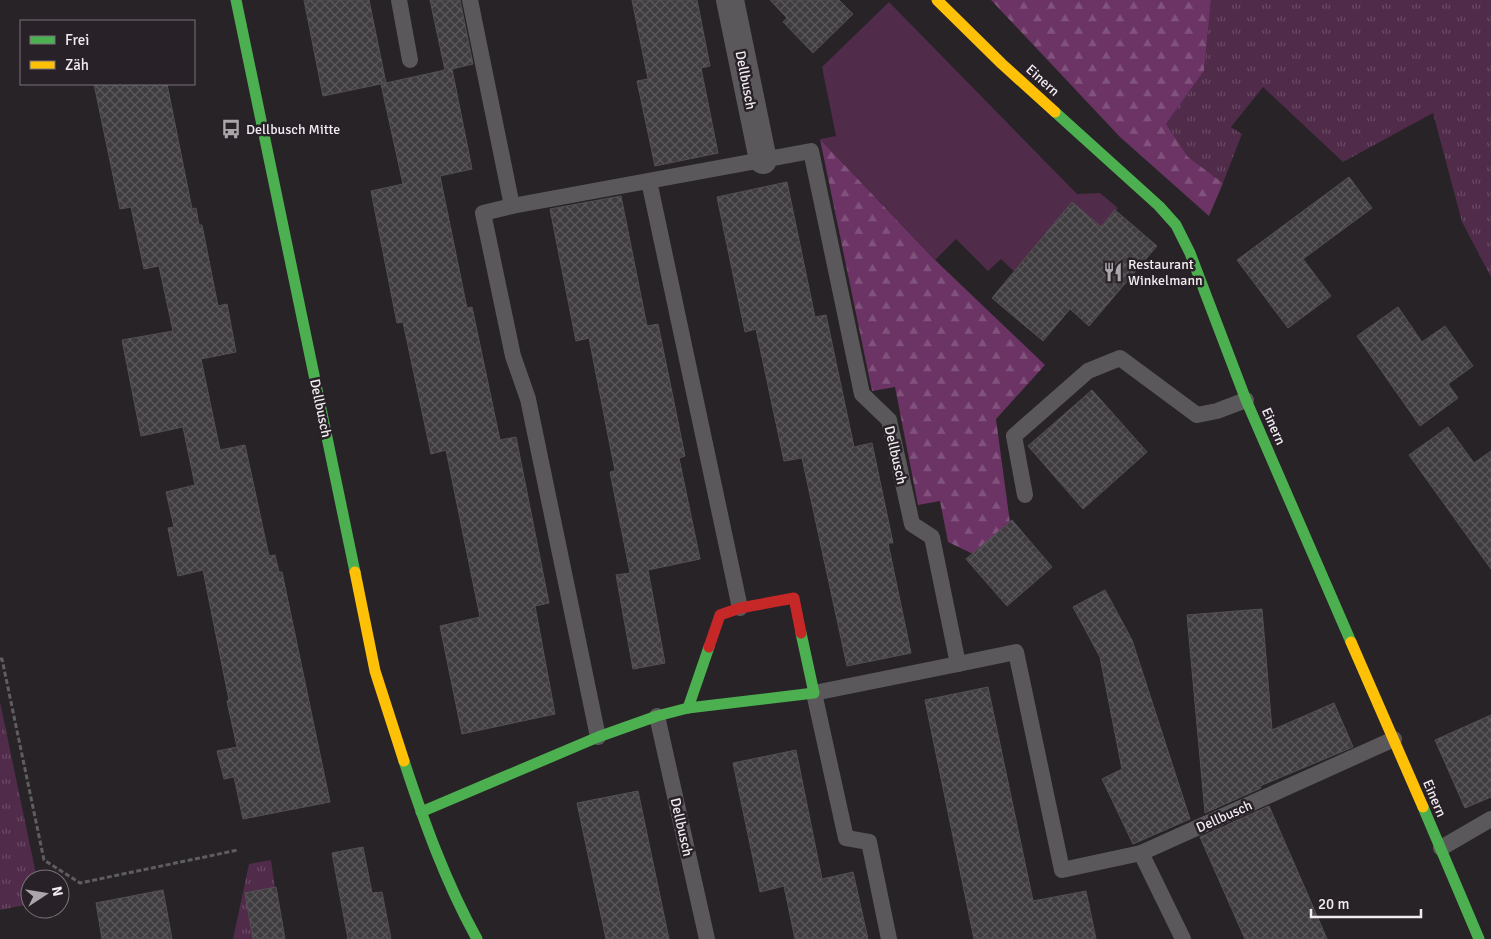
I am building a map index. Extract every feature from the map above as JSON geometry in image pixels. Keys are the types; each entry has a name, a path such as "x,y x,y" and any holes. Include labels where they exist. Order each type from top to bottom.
{"street":[{"name":"Dellbusch","path":"236,0 375,670 421,812 462,912 477,939"},
{"name":"Dellbusch","path":"730,0 763,160"},
{"name":"Einern","path":"938,0 1002,64 1159,206 1176,225 1190,253 1246,400 1479,939"},
{"path":"421,812 598,737 657,716 688,708 814,693 794,598 740,608 720,615 688,708"}],"lane":[{"path":"399,0 410,60"},
{"path":"470,0 512,206"},
{"name":"Dellbusch","path":"598,737 528,399 513,356 482,213 811,151 862,394 889,420 912,524 932,537 958,664 1016,652 1062,870 1141,853 1394,739"},
{"path":"649,181 740,608"},
{"path":"1025,495 1014,436 1088,370 1120,358 1197,415 1217,411 1246,400"},
{"path":"889,939 869,842 846,838 814,693 958,664"},
{"name":"Dellbusch","path":"657,716 707,939"},
{"path":"1440,848 1491,819"},
{"path":"1141,853 1183,939"}],"path":[{"path":"0,659 2,659 44,860 80,883 238,850"}],"green space":[{"path":"991,0 1211,0 1204,71 1166,124 1188,157 1223,183 1209,216 1120,137"},
{"path":"1211,0 1491,0 1491,277 1462,222 1433,113 1343,162 1263,87 1231,127 1242,134 1223,183 1188,157 1166,124 1204,71"},
{"path":"889,2 1077,194 1100,193 1118,208 1040,296 1001,259 988,271 956,239 935,260 820,139 836,136 822,67"},
{"path":"820,139 935,260 1045,365 996,419 1010,523 973,554 948,542 940,501 918,505 895,387 872,391"},
{"path":"0,702 35,869 20,869 20,906 0,910"},
{"path":"271,860 275,888 245,893 253,939 233,939 249,864"}],"building":[{"path":"304,0 369,0 386,83 445,70 430,0 460,0 473,64 452,69 472,169 440,176 467,308 472,307 500,440 516,437 549,603 535,606 555,714 462,734 440,626 480,617 446,450 431,454 403,322 397,323 371,191 403,184 381,84 385,83 323,96"},
{"path":"632,0 697,0 710,66 701,68 718,153 655,166 637,81 648,79"},
{"path":"770,0 839,0 853,14 813,53 783,22 787,18"},
{"path":"94,85 167,85 192,209 196,208 199,225 202,225 218,306 227,304 236,352 201,359 220,450 245,445 269,556 275,555 279,572 282,572 330,802 243,819 234,777 224,779 217,751 237,747 203,570 178,576 168,528 174,527 166,492 195,485 183,427 141,436 122,340 173,331 159,266 144,269 131,207 120,209"},
{"path":"1349,177 1372,208 1303,259 1331,296 1288,328 1237,260"},
{"path":"787,182 815,317 826,315 854,447 872,443 893,543 888,543 911,653 847,666 802,458 784,461 756,329 745,332 717,197"},
{"path":"621,196 647,326 658,324 685,456 679,458 700,559 648,570 665,663 633,669 616,575 630,573 610,472 615,471 589,338 576,341 550,209"},
{"path":"1072,202 1101,227 1115,210 1157,246 1089,326 1070,309 1043,341 992,298"},
{"path":"1398,307 1422,342 1445,326 1473,366 1448,384 1458,398 1420,426 1357,336"},
{"path":"1092,390 1147,452 1083,509 1028,446"},
{"path":"1448,427 1474,463 1491,451 1491,569 1409,455"},
{"path":"1012,520 1052,567 1007,606 966,559"},
{"path":"1105,590 1132,640 1190,819 1133,844 1102,779 1122,769 1100,657 1073,607"},
{"path":"1262,609 1272,730 1334,703 1353,747 1260,786 1261,788 1205,813 1187,615"},
{"path":"988,687 1033,901 1086,891 1096,939 974,939 925,700"},
{"path":"1491,715 1491,797 1465,808 1435,740"},
{"path":"796,750 822,879 853,872 868,939 795,939 784,886 760,892 733,763"},
{"path":"638,791 669,939 606,939 577,803"},
{"path":"1269,806 1327,939 1245,939 1200,837"},
{"path":"363,847 372,893 382,892 391,939 348,939 332,853"},
{"path":"276,887 285,939 253,939 245,893"},
{"path":"163,890 172,939 102,939 96,903"}],"traffic: fast":[{"path":"236,0 355,572"},
{"path":"1055,112 1159,206 1176,225 1190,253 1246,400 1351,642"},
{"path":"421,812 598,737 657,716 688,708 814,693 801,633"},
{"path":"688,708 709,647"},
{"path":"404,761 436,852 455,896 477,939"},
{"path":"1423,807 1479,939"}],"traffic: slow":[{"path":"937,0 1002,64 1055,112"},
{"path":"355,572 375,671 404,761"},
{"path":"1351,642 1423,807"}],"traffic: jam":[{"path":"709,647 720,615 740,608 794,598 801,633"}],"place":[{"name":"Dellbusch Mitte","path":"231,129"},
{"name":"Restaurant Winkelmann","path":"1113,272"}]}
